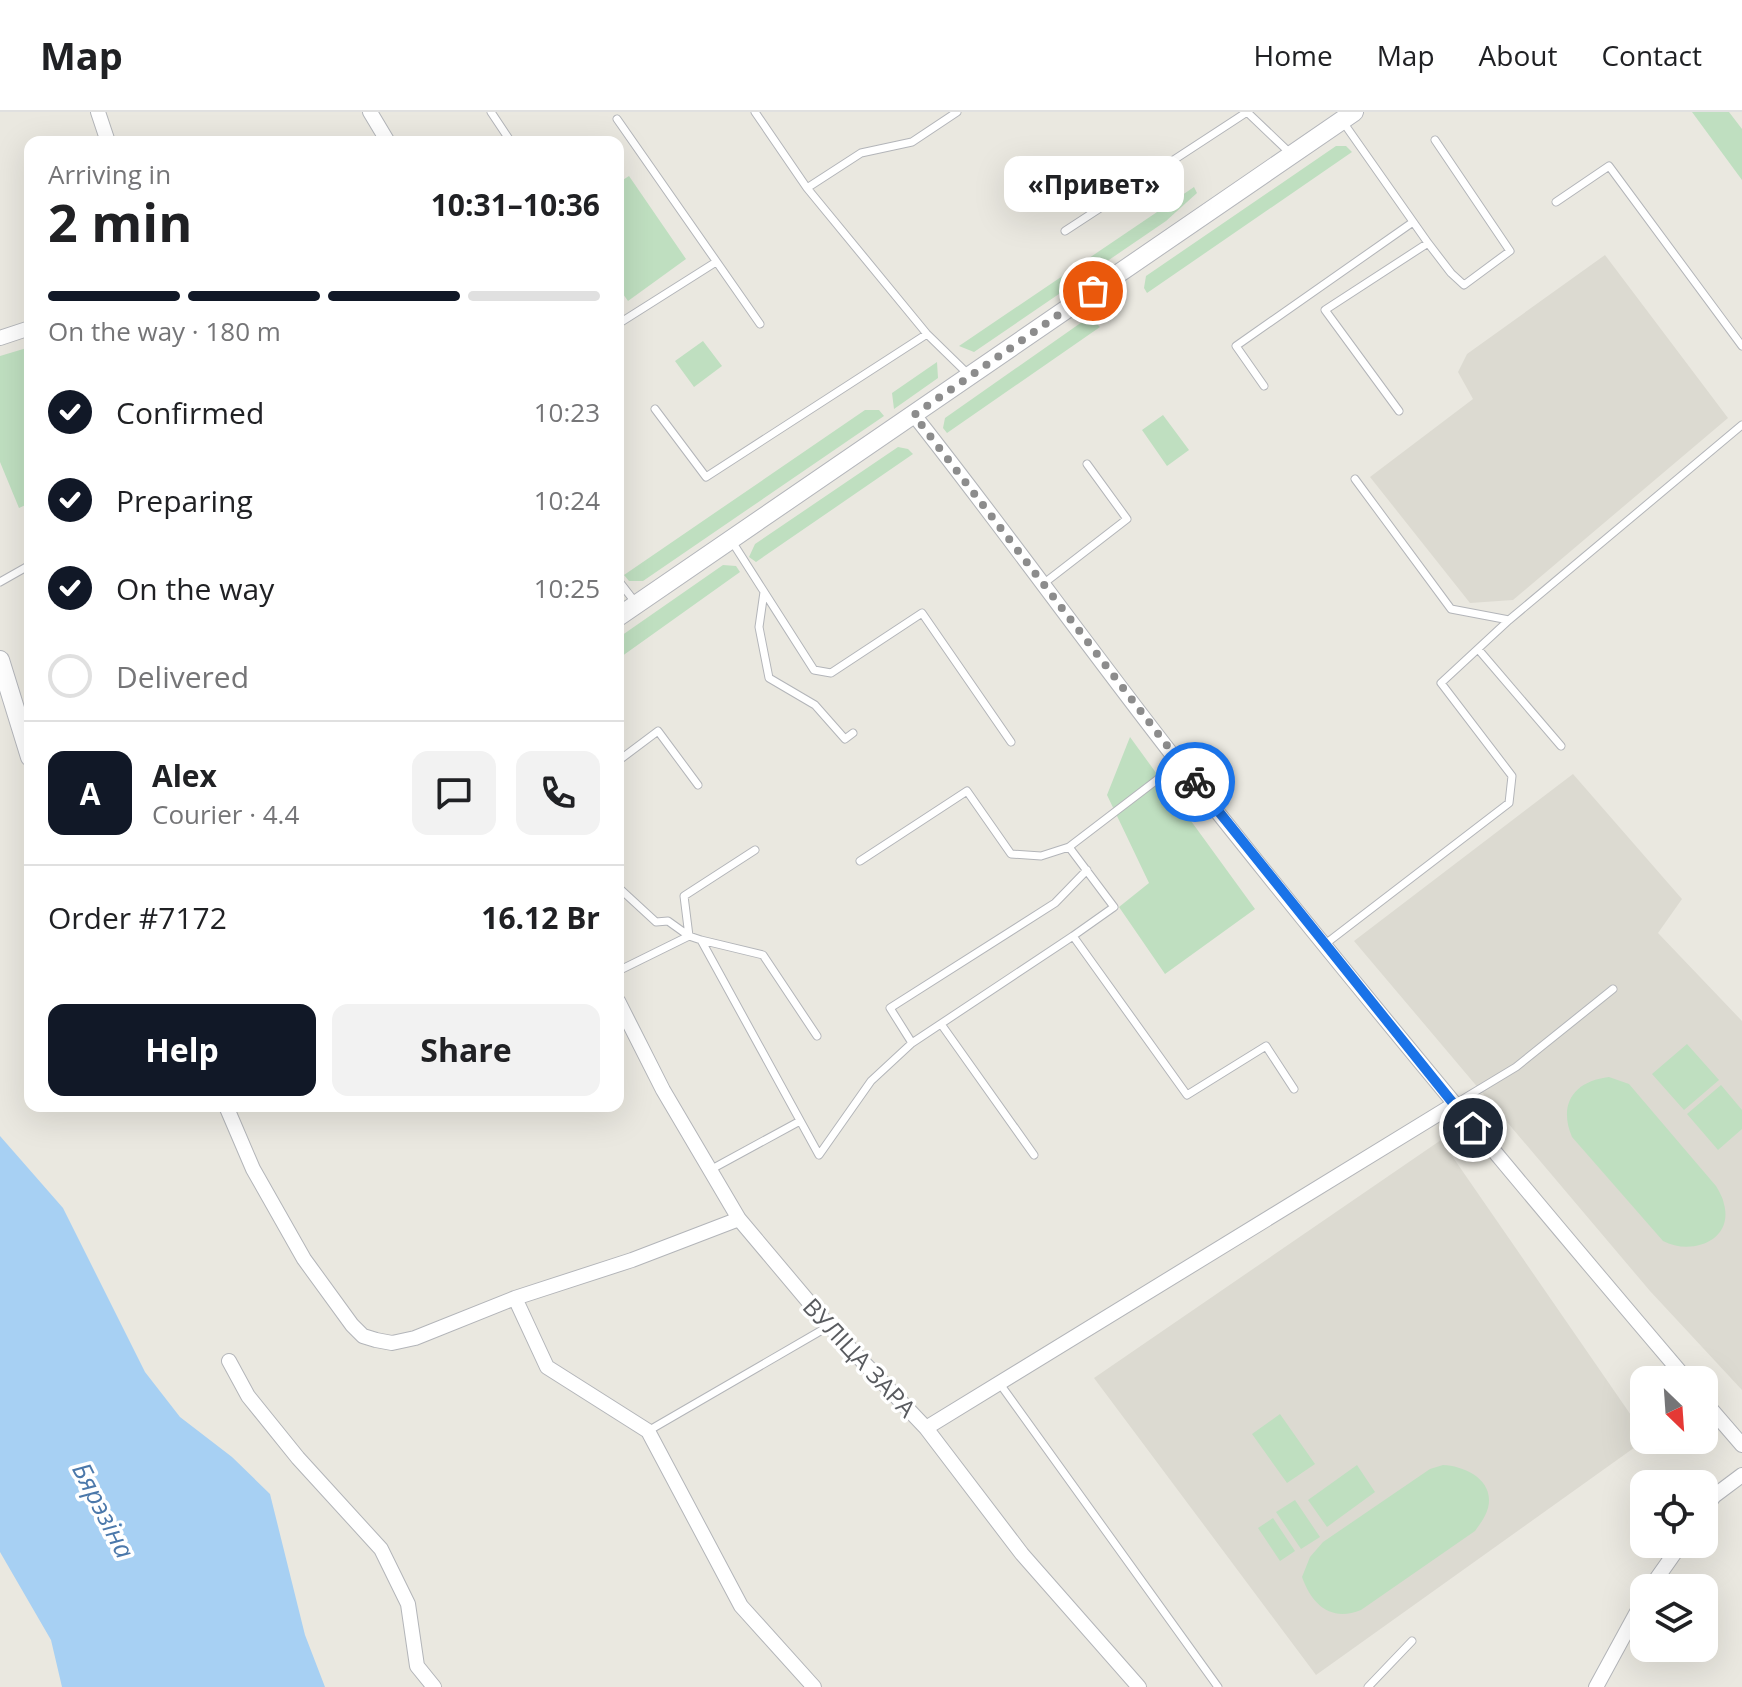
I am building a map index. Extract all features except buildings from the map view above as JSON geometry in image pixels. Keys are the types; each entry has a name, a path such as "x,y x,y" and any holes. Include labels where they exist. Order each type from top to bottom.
{"street":[{"path":"98,112 106,136"},
{"path":"370,112 384,136"},
{"path":"624,613 1348,116"},
{"path":"0,338 24,330"},
{"path":"914,415 1179,763 1324,945 1453,1105 1675,1366"},
{"path":"2,674 24,739"},
{"name":"ВУЛІЦА ЗАРА","path":"624,1013 663,1090 739,1219 829,1326 926,1428 1022,1554 1139,1687"},
{"path":"926,1428 1453,1105"},
{"path":"229,1112 253,1169 304,1259 363,1336 392,1343 415,1338 515,1298 632,1260 739,1219"},
{"path":"515,1298 547,1367 648,1431 741,1606 814,1687"},
{"path":"229,1361 248,1396 298,1458 381,1549 408,1604 417,1666 434,1687"},
{"path":"1718,1417 1742,1445"},
{"path":"1718,1493 1742,1475"},
{"path":"1596,1687 1630,1625"}],"lane":[{"path":"491,112 507,136"},
{"path":"755,112 807,188 927,334 969,376"},
{"path":"807,188 861,153 912,142 957,112"},
{"path":"1065,231 1247,112 1292,155"},
{"path":"1348,116 1413,222 1451,273 1464,285 1510,251 1435,140"},
{"path":"617,119 760,324"},
{"path":"1556,202 1609,166 1742,346"},
{"path":"1264,386 1236,346 1413,222"},
{"path":"1399,411 1325,310 1428,243"},
{"path":"624,320 716,262"},
{"path":"655,409 706,477 927,334"},
{"path":"1324,945 1509,803 1512,776 1441,683 1509,620 1742,425"},
{"path":"1043,584 1127,519 1087,464"},
{"path":"1355,479 1451,609 1509,620"},
{"path":"730,538 814,670 831,673 922,613 1011,742"},
{"path":"0,582 24,568"},
{"path":"624,588 636,604"},
{"path":"764,592 759,627 769,678 815,705 845,739 853,733"},
{"path":"1478,649 1561,746"},
{"path":"624,756 658,731 698,785"},
{"path":"860,861 967,791 1011,854 1041,856 1069,847 1179,763"},
{"path":"701,940 819,1155 871,1081 912,1043 1114,907 1069,847"},
{"path":"689,936 684,896 755,850"},
{"path":"912,1043 890,1008 1055,903 1087,870"},
{"path":"624,893 656,922 668,921 689,936 763,955 817,1036"},
{"path":"624,968 689,936"},
{"path":"1073,936 1187,1095 1266,1046 1294,1089"},
{"path":"1453,1105 1516,1067 1613,989"},
{"path":"941,1024 1034,1155"},
{"path":"710,1170 800,1121"},
{"path":"648,1431 829,1326"},
{"path":"1000,1384 1218,1687"},
{"path":"1368,1687 1412,1641"}],"shaded area":[{"path":"1605,255 1728,418 1513,600 1470,603 1370,477 1473,399 1458,372 1467,354"},
{"path":"1573,774 1682,899 1658,933 1742,1021 1742,1390 1650,1291 1354,941"},
{"path":"1441,1140 1630,1414 1630,1451 1316,1675 1094,1378"}],"green space":[{"path":"1692,112 1729,112 1742,129 1742,180"},
{"path":"1336,146 1346,146 1352,152 1147,293 1144,288 1146,276"},
{"path":"629,176 686,259 628,301 624,295 624,179"},
{"path":"1194,187 1197,193 1166,221 974,352 959,346"},
{"path":"1094,321 1100,327 947,433 943,428 945,418 1082,322"},
{"path":"703,341 722,366 694,387 675,361"},
{"path":"24,349 24,506 19,508 0,462 0,356"},
{"path":"937,362 938,378 894,409 892,393"},
{"path":"865,410 879,410 884,416 643,581 629,581 624,575"},
{"path":"1163,415 1189,450 1167,466 1142,430"},
{"path":"898,447 908,449 913,454 756,562 749,557 755,544"},
{"path":"723,565 736,566 740,572 624,655 624,634"},
{"path":"1130,737 1255,909 1165,974 1119,907 1149,883 1107,795"},
{"path":"1687,1044 1719,1080 1684,1110 1652,1074"},
{"path":"1609,1077 1629,1084 1716,1186 1725,1217 1723,1228 1708,1242 1686,1247 1663,1241 1572,1137 1567,1114 1572,1096 1586,1083"},
{"path":"1721,1085 1742,1110 1742,1129 1718,1150 1687,1114"},
{"path":"1280,1414 1315,1464 1287,1483 1252,1434"},
{"path":"1357,1465 1375,1492 1327,1527 1308,1500"},
{"path":"1443,1465 1469,1472 1483,1482 1487,1490 1488,1508 1475,1531 1361,1610 1341,1614 1317,1603 1302,1577 1310,1557 1323,1542 1430,1469"},
{"path":"1295,1500 1320,1537 1301,1549 1276,1512"},
{"path":"1273,1518 1295,1551 1280,1561 1258,1528"}],"water":[{"name":"Бярэзіна","path":"0,1136 63,1208 145,1372 180,1417 232,1457 270,1494 305,1635 325,1687 62,1687 51,1640 0,1552"}],"way so far":[{"path":"1093,291 914,415 1195,782"}],"place":[{"name":"«Привет»","path":"1093,291"}],"route":[{"path":"1195,782 1473,1128"}]}
